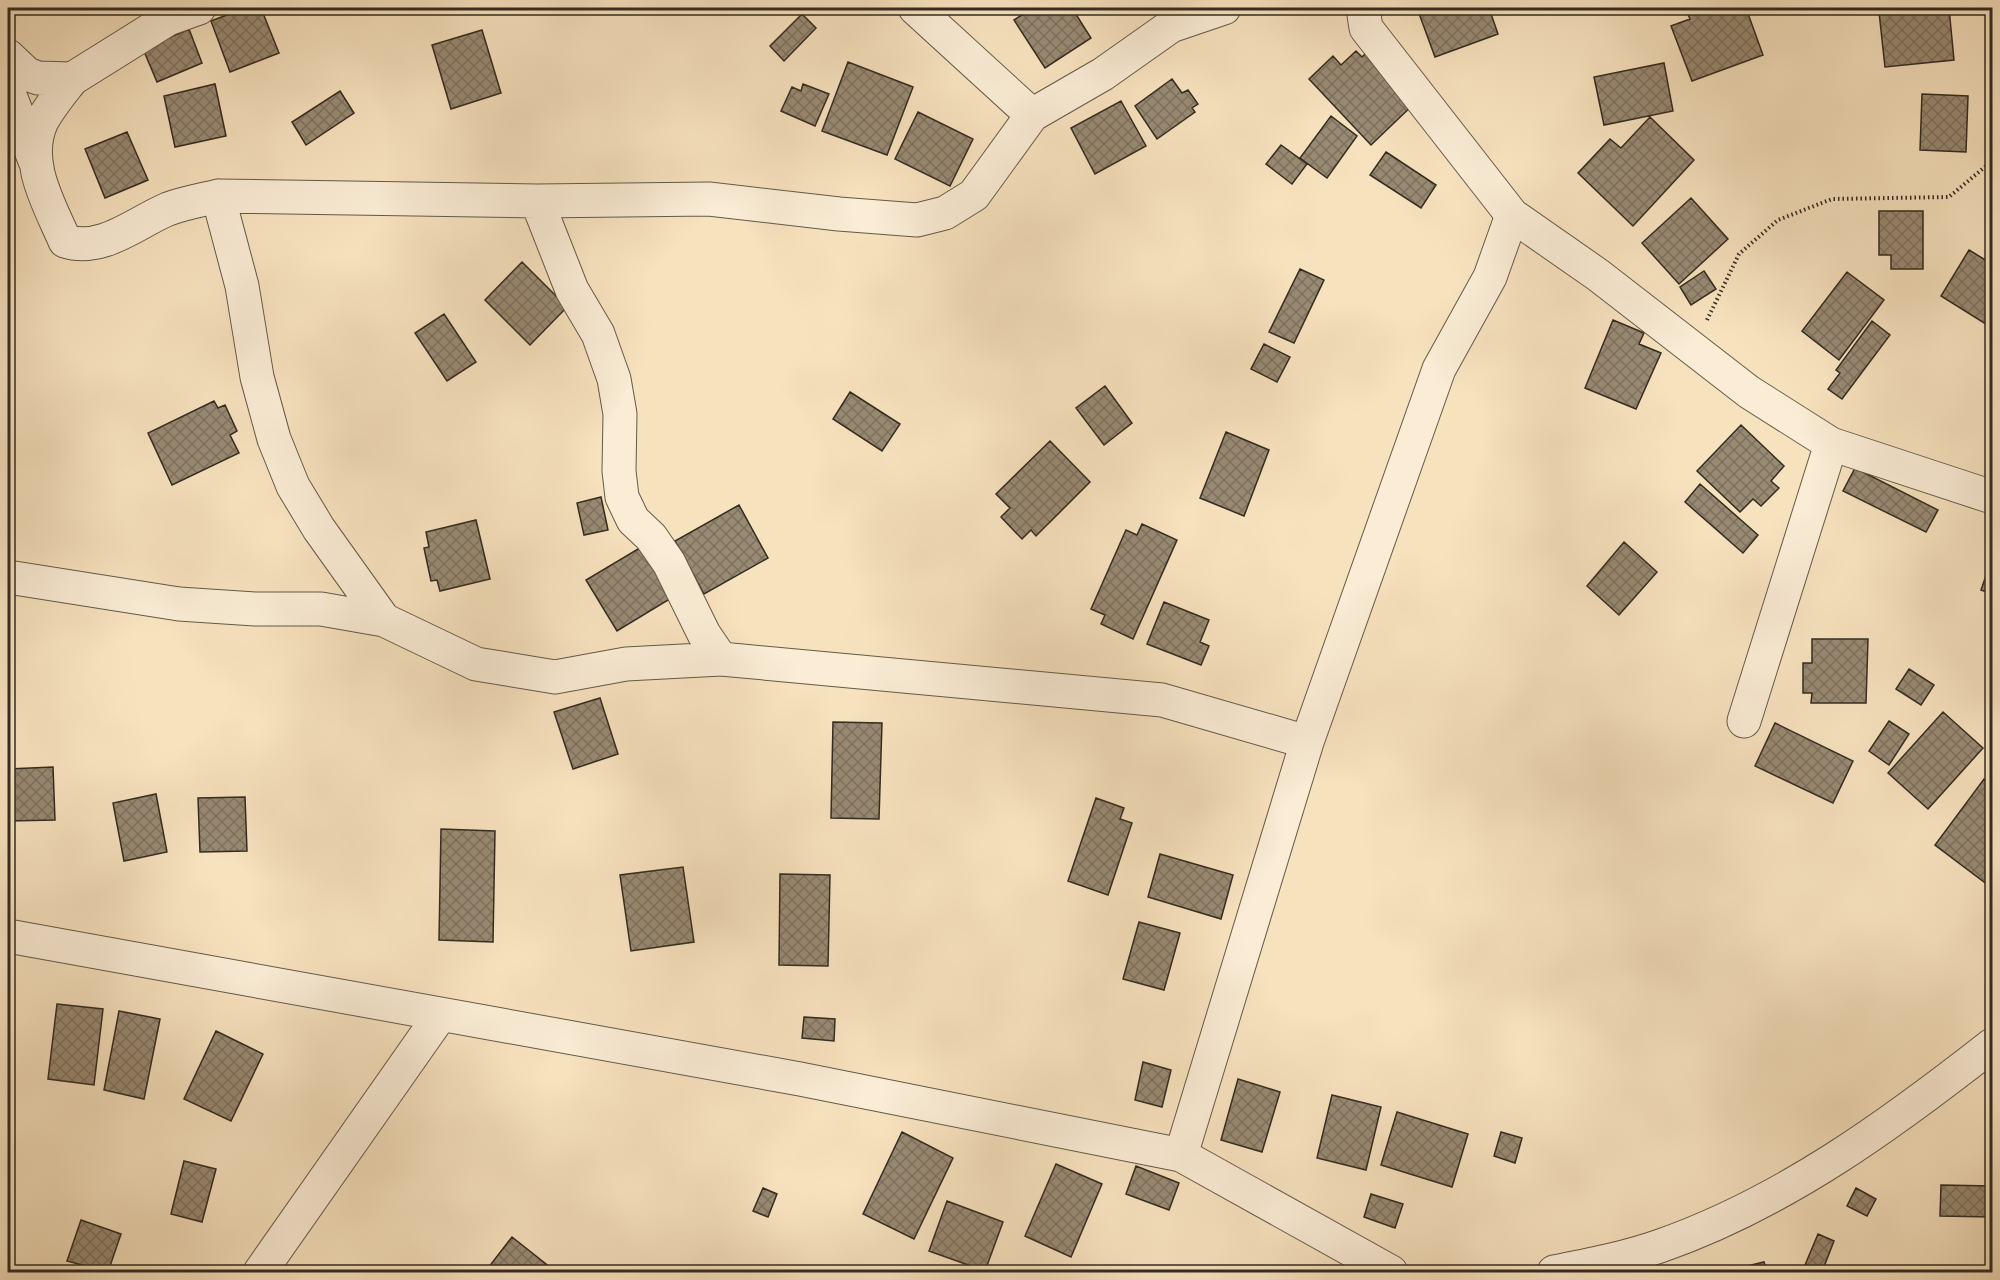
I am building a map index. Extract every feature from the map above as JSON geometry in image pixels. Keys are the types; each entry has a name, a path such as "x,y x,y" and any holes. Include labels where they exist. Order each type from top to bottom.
{"street":[{"path":"35,161 42,122 72,79 168,19 199,8"},
{"path":"915,8 1032,115"},
{"path":"8,90 42,186 65,241 79,245 107,240 172,208 218,196 537,201 709,199 839,214 917,220 945,213 974,195 1032,115 1103,74 1171,26 1224,8"},
{"path":"1363,8 1366,28 1512,215 1598,275 1749,392 1831,444 1992,497"},
{"path":"8,56 27,74 38,78 72,79"},
{"path":"218,196 242,286 257,377 274,439 293,486 319,529 384,620"},
{"path":"537,201 572,290 598,334 614,379 620,414 619,471 622,498 633,520 651,537 669,562 704,634 721,659"},
{"path":"1181,1155 1307,742 1439,369 1490,277 1512,215"},
{"path":"1744,721 1831,444"},
{"path":"8,577 179,604 255,609 321,609 384,620 476,664 555,677 626,664 721,659 1162,700 1307,742"},
{"path":"8,936 800,1079 1181,1155 1391,1272"},
{"path":"260,1272 441,1014"},
{"path":"1554,1272 1609,1268 1745,1210 1856,1146 1992,1045"}],"path":[{"path":"1693,349 1739,254 1778,220 1832,200 1949,197 1992,161"}],"building":[{"path":"245,8 261,8 279,53 230,72 211,21"},
{"path":"1033,8 1072,8 1091,38 1045,68 1014,20"},
{"path":"1417,8 1489,8 1498,34 1435,57"},
{"path":"1685,8 1705,8 1707,12 1718,8 1746,8 1763,55 1692,81 1671,26 1690,19"},
{"path":"1949,8 1954,60 1885,67 1879,12"},
{"path":"802,14 816,28 784,61 770,46"},
{"path":"189,29 202,63 157,82 143,49"},
{"path":"482,30 501,93 451,109 432,45"},
{"path":"1370,49 1418,100 1371,145 1309,79 1333,56 1341,65 1356,51 1362,57"},
{"path":"848,62 913,87 887,155 822,131"},
{"path":"1664,63 1673,111 1604,125 1594,77"},
{"path":"1172,79 1182,93 1188,90 1198,104 1192,108 1195,112 1157,139 1135,106"},
{"path":"215,84 226,136 175,147 164,96"},
{"path":"803,84 829,94 815,126 781,111 792,87 801,91"},
{"path":"340,91 354,113 306,145 292,122"},
{"path":"1922,94 1968,96 1966,152 1920,150"},
{"path":"1121,101 1146,146 1095,174 1071,128"},
{"path":"918,112 973,139 950,186 895,159"},
{"path":"1331,116 1357,136 1327,178 1300,158"},
{"path":"1650,117 1694,160 1633,226 1578,173 1610,139 1621,148"},
{"path":"127,132 148,180 105,198 85,149"},
{"path":"1281,145 1307,164 1292,184 1266,164"},
{"path":"1386,152 1436,185 1421,208 1370,175"},
{"path":"1691,198 1728,239 1679,284 1642,243"},
{"path":"1879,211 1923,211 1923,269 1891,269 1891,255 1879,255"},
{"path":"1969,250 1992,264 1992,328 1941,296"},
{"path":"522,262 567,307 530,345 485,300"},
{"path":"1300,269 1324,280 1294,343 1269,332"},
{"path":"1704,271 1716,289 1691,305 1680,287"},
{"path":"1847,272 1884,300 1839,360 1802,331"},
{"path":"444,314 476,362 447,381 415,333"},
{"path":"1613,320 1644,333 1639,344 1661,353 1636,409 1585,388"},
{"path":"1872,321 1890,335 1842,399 1828,389 1840,373 1836,370"},
{"path":"1264,344 1290,357 1277,382 1251,369"},
{"path":"1105,386 1132,423 1104,445 1076,408"},
{"path":"850,392 900,424 882,451 833,419"},
{"path":"214,401 218,408 225,405 237,431 230,435 239,453 172,485 148,433"},
{"path":"1741,425 1784,466 1771,481 1779,488 1761,506 1753,499 1740,512 1697,471"},
{"path":"1226,432 1269,450 1244,516 1200,498"},
{"path":"1050,441 1090,482 1036,536 1031,530 1022,539 1001,517 1010,508 996,494"},
{"path":"1855,468 1938,510 1926,532 1843,491"},
{"path":"1700,484 1758,535 1743,553 1685,502"},
{"path":"601,497 608,530 584,535 577,503"},
{"path":"739,505 768,558 704,594 675,541"},
{"path":"476,520 490,579 440,591 437,580 431,581 424,548 429,547 426,532"},
{"path":"1142,524 1177,540 1133,639 1101,624 1105,615 1091,609 1126,530 1137,535"},
{"path":"1624,542 1657,572 1619,615 1587,586"},
{"path":"643,546 673,597 617,631 586,580"},
{"path":"1992,558 1992,594 1981,590"},
{"path":"1164,602 1209,620 1200,642 1209,646 1201,665 1147,644"},
{"path":"1812,639 1868,639 1866,703 1811,703 1812,693 1803,693 1803,663 1812,663"},
{"path":"1909,669 1934,685 1921,705 1896,689"},
{"path":"600,698 618,754 573,769 554,712"},
{"path":"1943,712 1983,748 1928,809 1888,773"},
{"path":"1889,721 1909,734 1889,765 1869,751"},
{"path":"833,722 882,723 879,819 831,818"},
{"path":"1775,723 1853,761 1833,803 1755,766"},
{"path":"53,767 55,820 8,821 8,769"},
{"path":"1984,779 1992,786 1992,888 1935,845"},
{"path":"156,794 167,852 124,861 113,803"},
{"path":"245,797 247,851 200,852 198,798"},
{"path":"1096,798 1124,808 1120,819 1132,823 1108,895 1068,881"},
{"path":"441,829 495,831 493,942 439,940"},
{"path":"1160,854 1233,875 1221,919 1148,897"},
{"path":"683,867 694,942 631,951 620,875"},
{"path":"780,874 830,875 828,966 779,965"},
{"path":"1139,922 1180,933 1164,990 1123,979"},
{"path":"57,1004 103,1009 94,1085 48,1079"},
{"path":"119,1011 160,1019 144,1099 104,1090"},
{"path":"804,1017 835,1019 834,1041 802,1038"},
{"path":"216,1031 263,1054 231,1121 184,1099"},
{"path":"1143,1062 1171,1070 1162,1107 1135,1100"},
{"path":"1238,1079 1280,1092 1262,1152 1221,1140"},
{"path":"1332,1095 1381,1107 1366,1170 1317,1158"},
{"path":"1397,1112 1468,1134 1452,1187 1381,1165"},
{"path":"902,1132 953,1158 914,1239 863,1214"},
{"path":"1501,1132 1522,1138 1515,1163 1494,1156"},
{"path":"184,1161 216,1169 202,1222 171,1214"},
{"path":"1056,1164 1102,1184 1071,1257 1025,1236"},
{"path":"1136,1166 1179,1183 1169,1210 1126,1194"},
{"path":"1941,1185 1992,1186 1992,1217 1940,1216"},
{"path":"763,1188 777,1194 768,1217 753,1211"},
{"path":"1856,1188 1876,1199 1867,1216 1847,1206"},
{"path":"1371,1194 1403,1204 1395,1228 1364,1217"},
{"path":"947,1201 1003,1222 985,1271 929,1251"},
{"path":"81,1220 121,1234 108,1272 67,1261"},
{"path":"1818,1234 1834,1241 1822,1272 1805,1265"},
{"path":"512,1237 551,1268 548,1272 485,1272"},
{"path":"1764,1262 1767,1272 1748,1272 1747,1266"}]}
